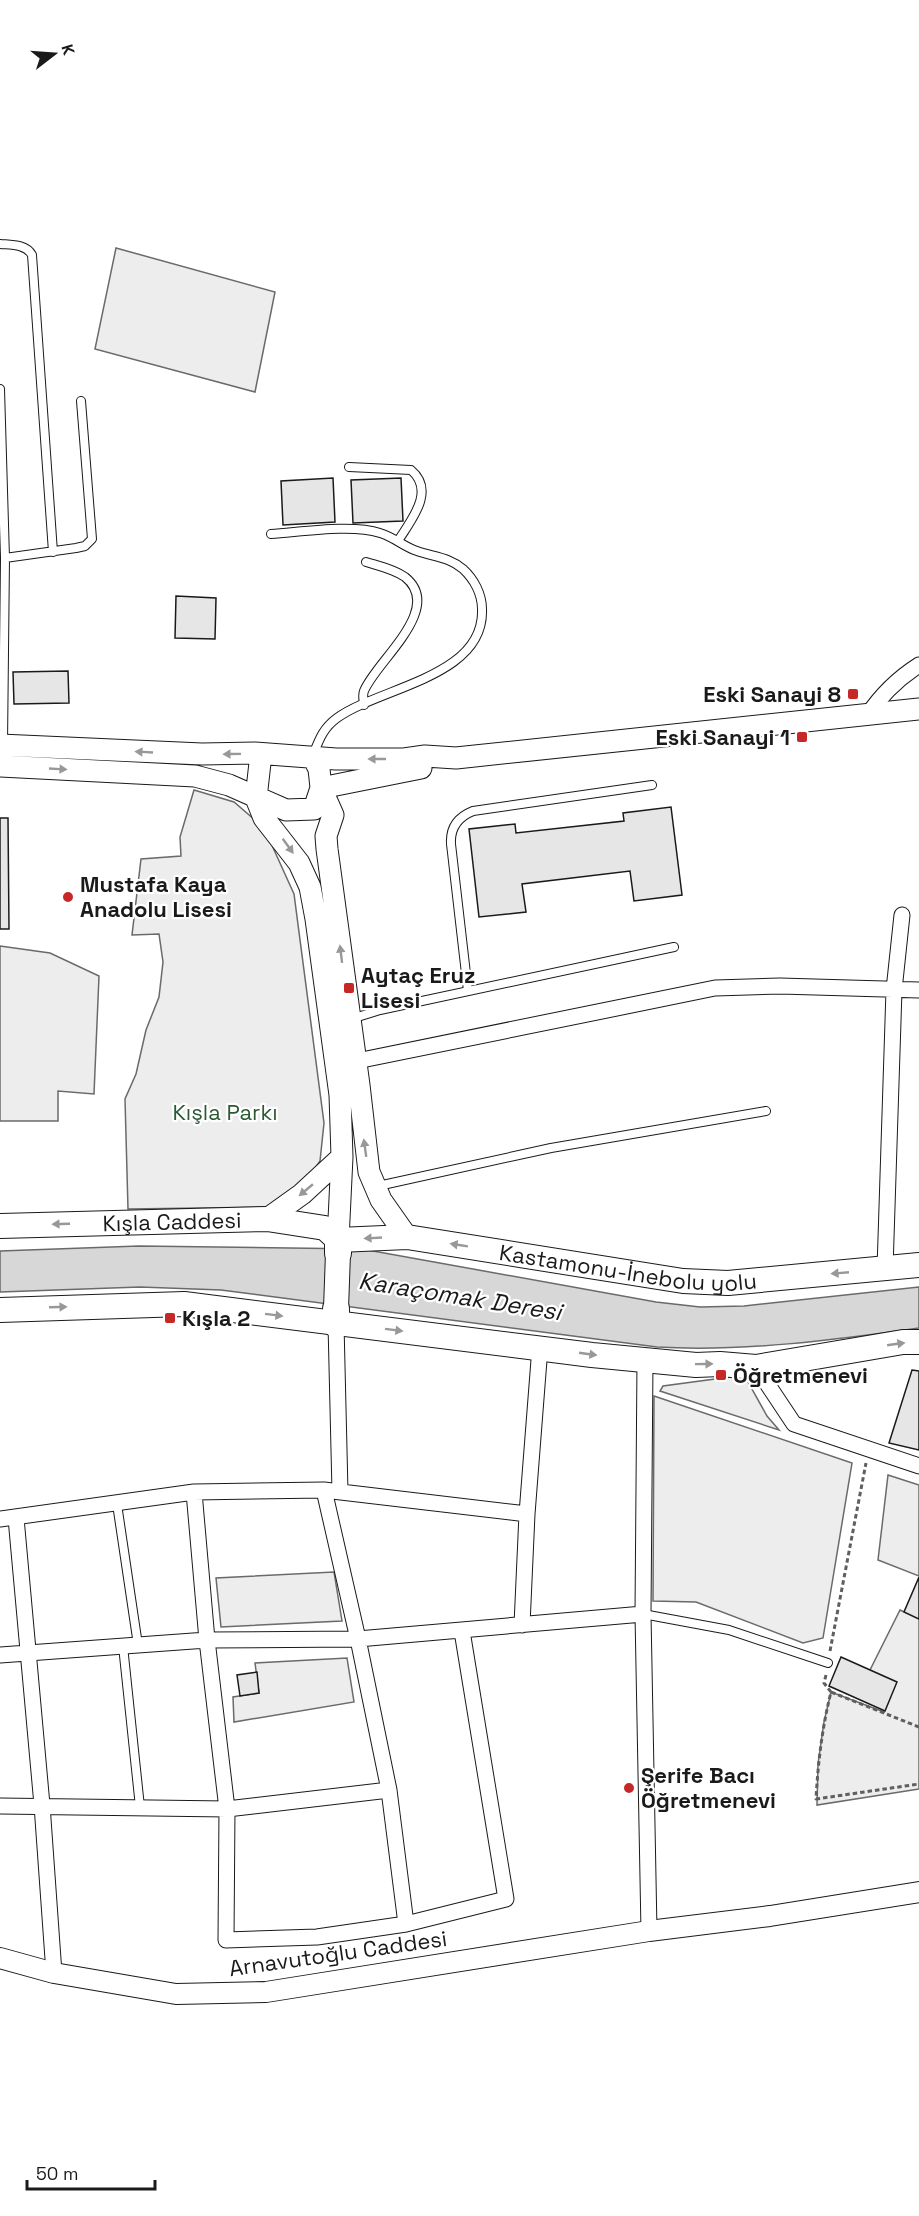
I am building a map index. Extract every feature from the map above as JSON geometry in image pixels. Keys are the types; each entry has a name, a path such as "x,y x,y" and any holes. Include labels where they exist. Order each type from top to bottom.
{"main road":[{"path":"2,745 202,754 261,754 336,759 404,759 425,756 456,758 919,709"},
{"path":"261,754 255,798 264,818 299,863 310,887 369,1172 381,1200 407,1237"},
{"path":"313,757 319,769 321,788 333,815 326,836 350,1020 346,1063 339,1095 342,1157 336,1316"},
{"path":"321,788 418,769 456,758"},
{"path":"1,766 195,776 229,785 286,810 314,809 321,788"},
{"path":"267,1219 302,1194 342,1157"},
{"name":"Kışla Caddesi","path":"0,1226 267,1219 325,1228 338,1246"},
{"name":"Kastamonu-İnebolu yolu","path":"338,1246 407,1237 683,1281 728,1283 919,1265"},
{"path":"0,1310 184,1304 336,1316 540,1347 645,1360 756,1367 903,1342 919,1342"}],"street":[{"path":"867,716 880,696 904,674 919,665"},
{"path":"885,1269 894,990 902,915"},
{"path":"346,1063 715,988 780,986 919,990"},
{"path":"336,1316 340,1492"},
{"path":"522,1625 527,1514 540,1347"},
{"path":"645,1360 643,1614 649,1931"},
{"path":"756,1367 794,1424 919,1466"},
{"path":"324,1491 389,1790 406,1924"},
{"path":"0,1520 194,1492 340,1492 527,1514"},
{"path":"194,1492 207,1640 227,1809 226,1940 317,1937 406,1924 506,1899 462,1631"},
{"path":"16,1518 42,1805 54,1973"},
{"path":"0,1655 207,1640 358,1639 643,1614"},
{"path":"0,1806 227,1809 389,1790"},
{"name":"Arnavutoğlu Caddesi","path":"0,1958 54,1973 176,1994 266,1992 649,1931 770,1916 919,1892"}],"lane":[{"path":"0,244 21,247 29,250 32,255 53,552"},
{"path":"0,392 2,537 5,558 1,766"},
{"path":"5,558 86,546 92,539 81,401"},
{"path":"350,467 411,470 417,475 421,482 422,496 398,541"},
{"path":"271,534 358,529 382,533 415,550 447,558 466,572 479,592 482,603 482,621 476,639 456,661 339,717 323,731 313,757"},
{"path":"364,705 363,694 373,674 410,626 417,604 414,588 404,577 366,562"},
{"path":"468,991 451,844 452,830 460,818 473,810 652,785"},
{"path":"350,1020 380,1010 674,947"},
{"path":"374,1187 551,1148 766,1110"},
{"path":"117,1504 130,1645 140,1808"},
{"path":"643,1614 729,1630 828,1663"}],"path":[{"path":"868,1449 824,1683 831,1692 919,1726"},
{"path":"831,1692 818,1764 816,1799 919,1784"}],"shaded area":[{"path":"116,248 275,292 255,392 95,349"},
{"name":"Kışla Parkı","path":"194,790 234,802 256,821 270,841 294,894 324,1123 320,1161 307,1180 268,1207 128,1209 125,1099 136,1074 146,1030 159,997 163,962 159,934 132,935 141,859 181,856 180,837"},
{"path":"0,946 50,953 99,976 94,1094 58,1091 58,1121 0,1121"},
{"path":"741,1377 748,1382 767,1416 779,1430 660,1391 663,1386"},
{"path":"654,1396 852,1463 823,1638 803,1643 696,1602 653,1601"},
{"path":"888,1475 919,1485 919,1576 878,1560"},
{"path":"334,1572 342,1621 221,1627 216,1578"},
{"path":"900,1610 919,1619 919,1789 817,1805 818,1764 831,1692 884,1712 870,1670"},
{"path":"347,1658 354,1702 234,1722 233,1697 259,1693 255,1663"}],"water":[{"name":"Karaçomak Deresi","path":"139,1246 362,1249 656,1302 700,1307 744,1306 919,1287 919,1328 822,1341 755,1346 657,1347 221,1290 140,1287 0,1292 0,1251"}],"building":[{"path":"333,478 335,522 283,525 281,481"},
{"path":"401,478 403,521 353,523 351,480"},
{"path":"176,596 216,598 215,639 175,638"},
{"path":"68,671 69,703 14,704 13,672"},
{"path":"671,807 682,895 634,901 630,871 522,884 526,912 479,917 469,829 515,824 516,833 624,821 623,813"},
{"path":"0,818 8,818 9,929 0,929"},
{"path":"912,1370 919,1371 919,1450 889,1443"},
{"path":"919,1577 919,1619 904,1612"},
{"path":"841,1657 897,1682 885,1711 829,1686"},
{"path":"257,1672 259,1693 240,1696 237,1675"}],"place":[{"name":"Eski Sanayi 8","path":"853,694"},
{"name":"Eski Sanayi 1","path":"802,737"},
{"name":"Mustafa Kaya Anadolu Lisesi","path":"68,897"},
{"name":"Aytaç Eruz Lisesi","path":"349,988"},
{"name":"Kışla 2","path":"170,1318"},
{"name":"Öğretmenevi","path":"721,1375"},
{"name":"Şerife Bacı Öğretmenevi","path":"629,1788"}]}
